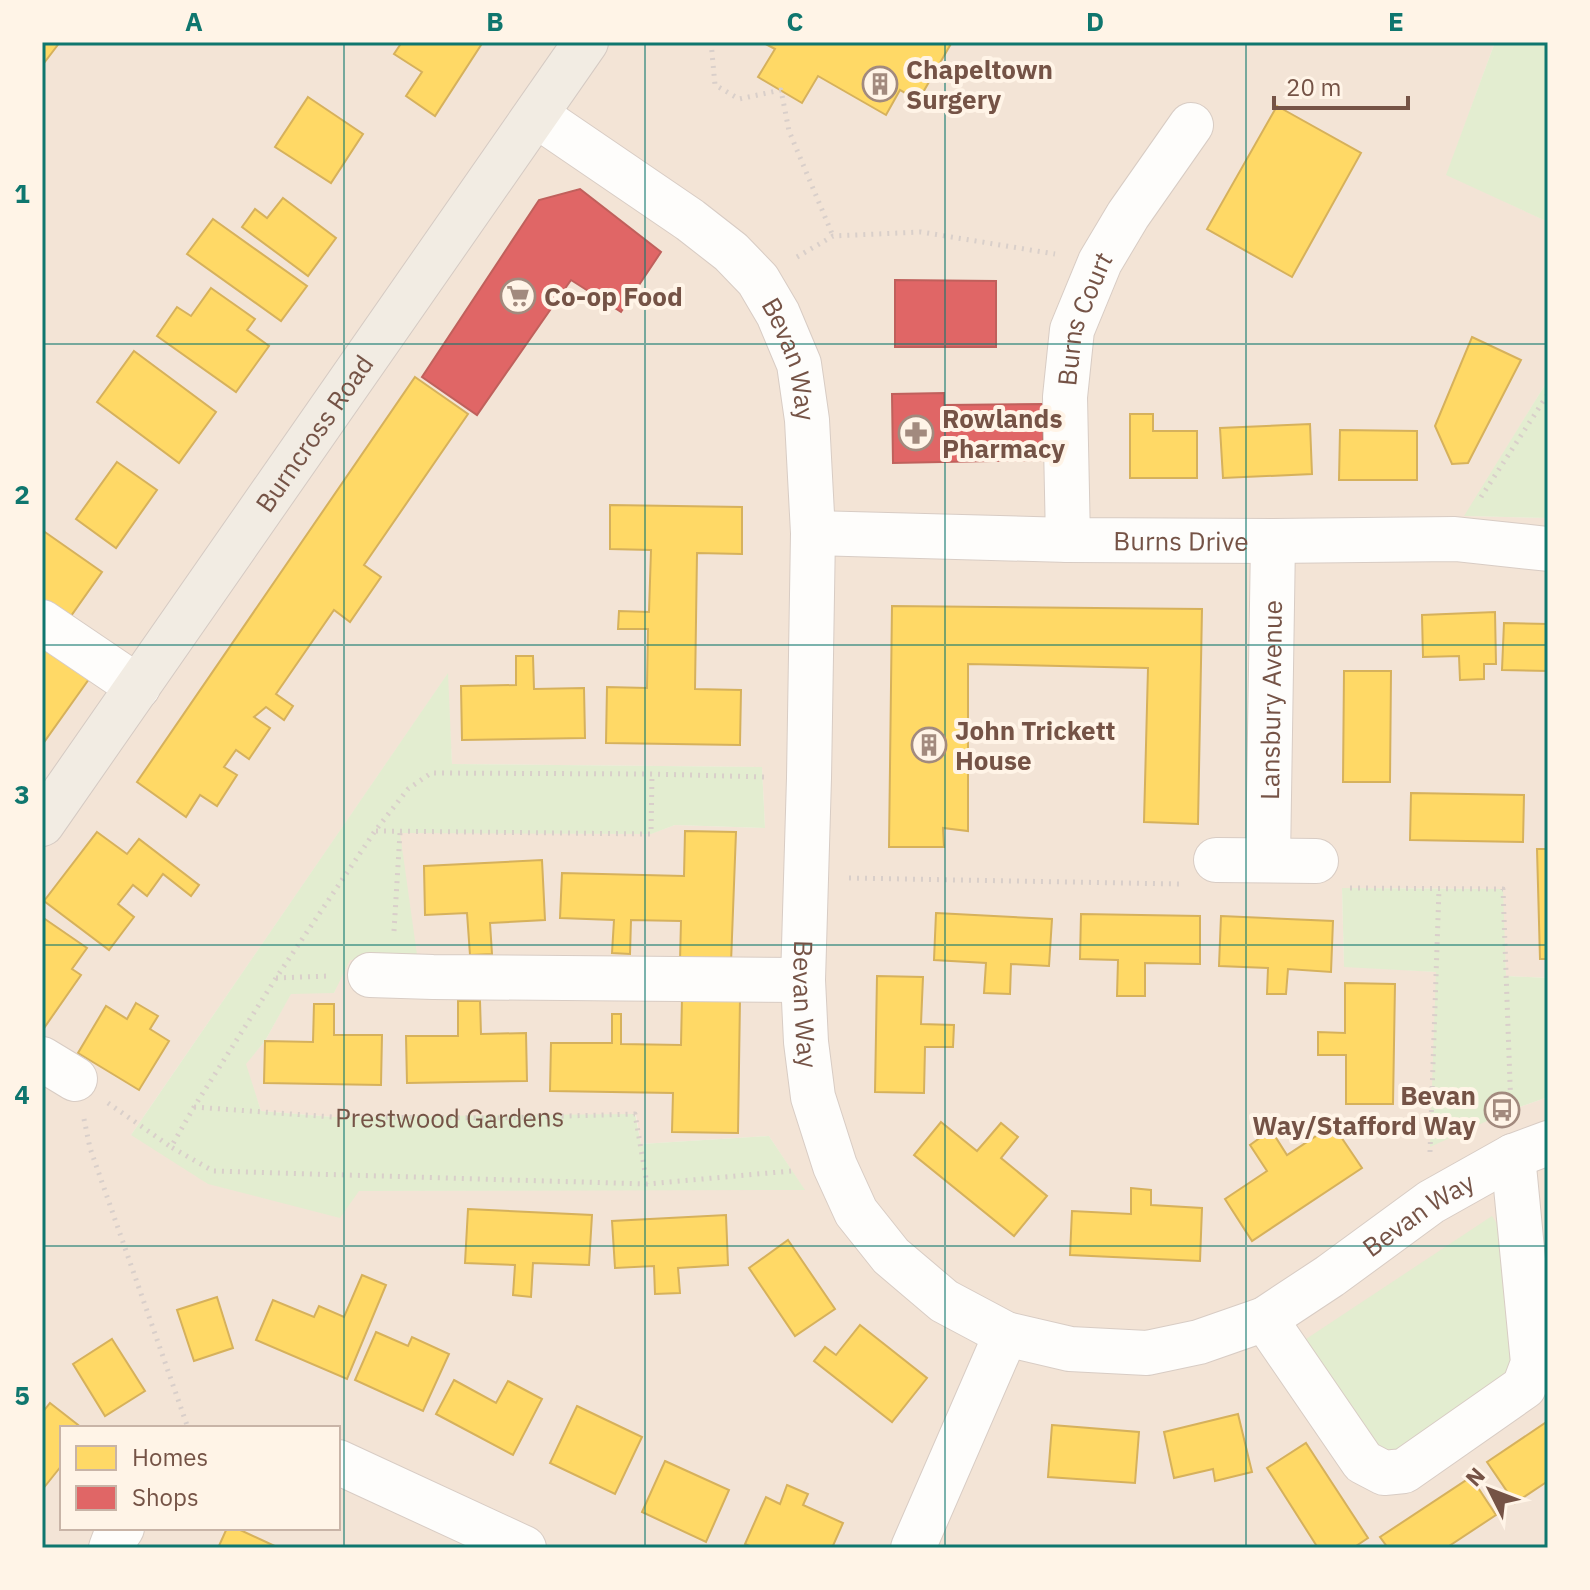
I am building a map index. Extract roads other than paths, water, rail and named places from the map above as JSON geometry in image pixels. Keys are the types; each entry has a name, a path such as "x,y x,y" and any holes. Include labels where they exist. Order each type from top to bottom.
{"main road":[{"name":"Burncross Road","path":"42,824 586,42"}],"street":[{"name":"Bevan Way","path":"536,115 690,220 731,252 758,280 778,314 799,364 807,420 813,533 803,980 806,1042 813,1097 835,1166 856,1212 891,1256 944,1301 1006,1334 1070,1349 1147,1353 1199,1342 1265,1319 1431,1202 1530,1150"},
{"name":"Burns Court","path":"1068,540 1065,397 1072,330 1100,262 1128,215 1191,125"},
{"name":"Burns Drive","path":"813,533 1068,540 1455,539 1548,549"},
{"name":"Lansbury Avenue","path":"1268,860 1273,541"},
{"path":"42,622 138,687"},
{"path":"1216,860 1316,861"},
{"path":"380,975 803,980"},
{"path":"1265,1319 1363,1462 1384,1473 1404,1471 1524,1387 1533,1363 1530,1150"},
{"path":"913,1548 1006,1334"},
{"path":"340,1463 524,1548"},
{"path":"111,1548 121,1530"}],"place":[{"name":"Chapeltown Surgery","path":"880,84"},
{"name":"Co-op Food","path":"518,296"},
{"name":"Rowlands Pharmacy","path":"916,433"},
{"name":"John Trickett House","path":"929,745"},
{"name":"Bevan Way/Stafford Way","path":"1502,1110"}]}
